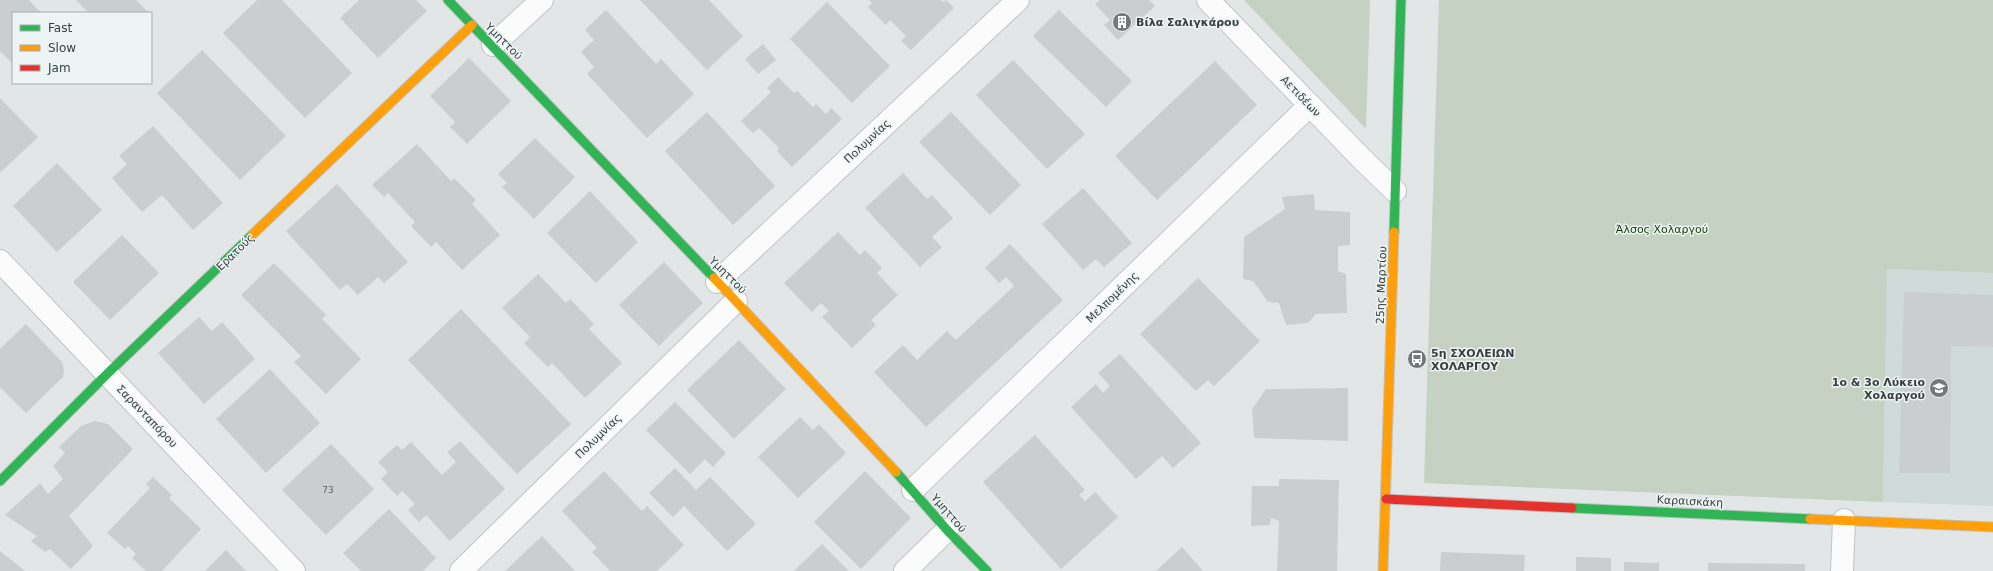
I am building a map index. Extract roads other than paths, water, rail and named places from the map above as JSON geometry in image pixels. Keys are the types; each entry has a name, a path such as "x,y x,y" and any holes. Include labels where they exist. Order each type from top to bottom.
{"street":[{"name":"Υμηττού","path":"448,0 493,45 716,282 736,300 913,490 947,530 987,571"},
{"path":"493,45 542,0"},
{"name":"Πολυμνίας","path":"716,282 1018,0"},
{"name":"Αετιδέων","path":"1208,0 1395,191"},
{"name":"25ης Μαρτίου","path":"1383,571 1401,0"},
{"name":"Ερατούς","path":"0,481 107,374 472,25"},
{"name":"Μελπομένης","path":"913,490 1310,105"},
{"name":"Σαρανταπόρου","path":"0,261 294,571"},
{"name":"Πολυμνίας","path":"460,571 736,300"},
{"name":"Καραισκάκη","path":"1386,499 1993,527"},
{"path":"1842,571 1844,520"},
{"path":"904,571 947,530"}],"place":[{"name":"Βίλα Σαλιγκάρου","path":"1122,22"},
{"name":"5η ΣΧΟΛΕΙΩΝ ΧΟΛΑΡΓΟΥ","path":"1417,359"},
{"name":"1ο & 3ο Λύκειο Χολαργού","path":"1939,388"}],"park label":[{"name":"Άλσος Χολαργού","path":"1662,229"}]}
